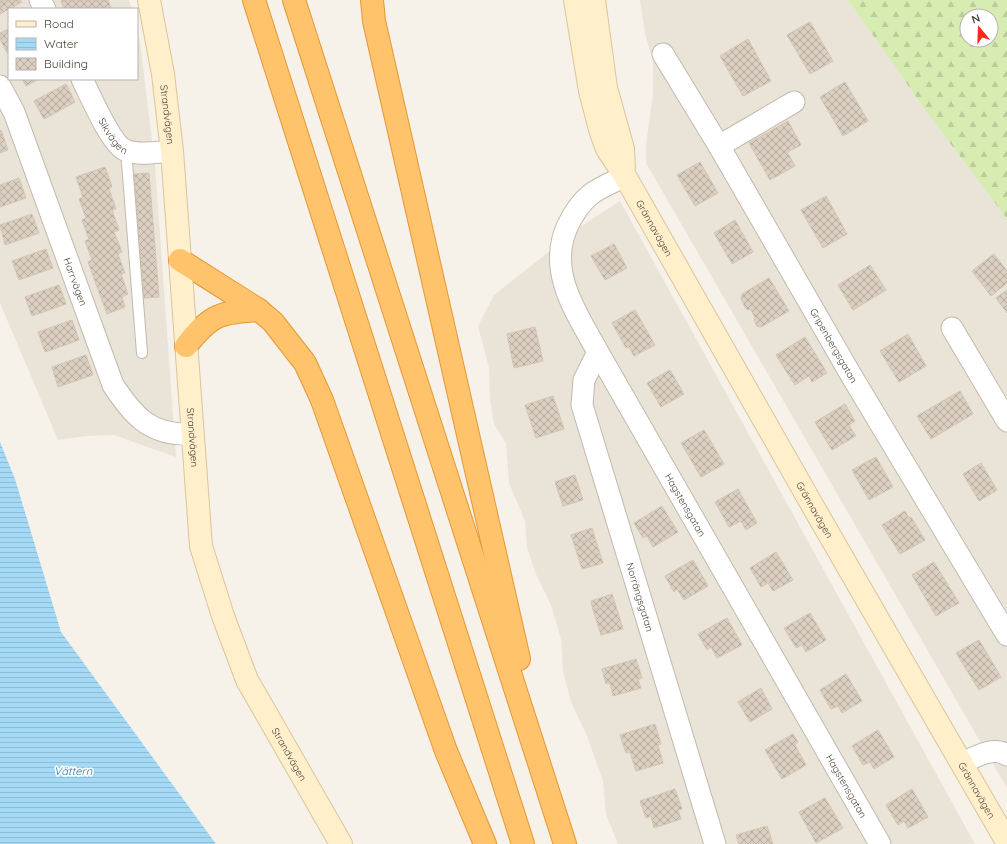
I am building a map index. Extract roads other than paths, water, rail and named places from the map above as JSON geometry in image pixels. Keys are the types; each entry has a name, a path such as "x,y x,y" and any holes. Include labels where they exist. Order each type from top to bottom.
{"highway":[{"path":"254,0 524,844"},
{"path":"294,0 565,844"},
{"path":"372,0 374,21 550,796"},
{"path":"180,260 260,310 289,340 305,363 322,400 446,751 485,844"},
{"path":"186,346 196,332 212,319 225,313 260,310"}],"main road":[{"name":"Strandvägen","path":"149,0 163,74 172,151 201,546 223,616 247,680 341,844"},
{"name":"Grännavägen","path":"575,0 590,91 601,133 607,149 625,176 807,496 1007,842"},
{"name":"Grännavägen","path":"594,0 606,88 622,149 625,176"}],"street":[{"name":"Gripenbergsgatan","path":"663,54 719,146 855,382 1007,635"},
{"name":"Sikvägen","path":"83,80 117,144 126,150 136,152 172,151"},
{"name":"Harrvägen","path":"0,86 14,112 113,385 134,413 148,425 170,434 193,434"},
{"path":"719,146 794,102"},
{"name":"Hagstensgatan","path":"625,176 591,195 575,211 565,233 560,255 563,281 572,304 598,352 880,844"},
{"path":"952,328 1007,421"},
{"name":"Norrängsgatan","path":"598,352 584,380 582,404 715,844"},
{"path":"962,763 988,752 1004,753 1007,755"}],"lane":[{"path":"126,150 142,353"}],"water":[{"name":"Vättern","path":"0,442 15,479 61,632 216,844 0,844"}]}
